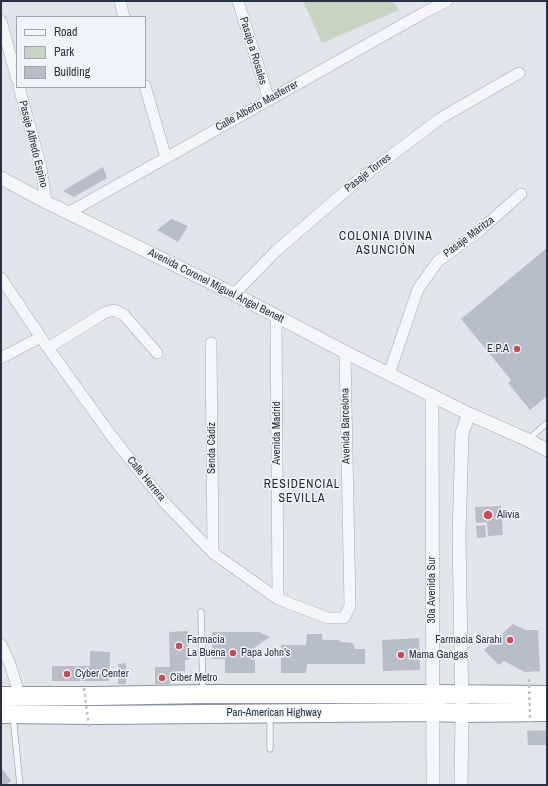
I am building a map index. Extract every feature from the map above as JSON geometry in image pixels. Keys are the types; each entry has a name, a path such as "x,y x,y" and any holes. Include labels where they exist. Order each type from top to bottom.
{"highway":[{"name":"Pan-American Highway","path":"1,696 203,694 547,695"},
{"name":"Pan-American Highway","path":"7,714 547,712"}],"street":[{"path":"120,1 124,16"},
{"name":"Pasaje a Rosales","path":"238,1 269,100"},
{"name":"Calle Alberto Masferrer","path":"68,213 441,2"},
{"path":"1,21 16,75"},
{"name":"Pasaje Torres","path":"234,294 276,251 356,182 441,118 518,73"},
{"name":"Pasaje Alfredo Espino","path":"19,88 41,167 46,202"},
{"path":"146,88 166,158"},
{"name":"Avenida Coronel Miguel Ángel Benett","path":"1,178 68,213 234,294 469,414 547,450"},
{"name":"Pasaje Maritza","path":"389,374 418,289 438,261 478,232 521,194"},
{"name":"Calle Herrera","path":"1,278 48,348 113,438 165,503 213,554 278,599 328,618 344,618"},
{"path":"48,348 104,313 114,310 124,315 157,353"},
{"name":"Avenida Madrid","path":"276,316 278,599"},
{"path":"1,358 41,337"},
{"name":"Senda Cádiz","path":"211,343 213,554"},
{"name":"Avenida Barcelona","path":"344,618 350,606 345,352"},
{"name":"30a Avenida Sur","path":"432,395 433,785"},
{"path":"461,785 462,694 459,535 462,434 469,414"},
{"path":"1,645 10,664 20,696"}],"lane":[{"path":"528,440 547,424"},
{"path":"201,612 203,694"},
{"path":"270,713 270,749"},
{"path":"7,714 20,785"}],"path":[{"path":"529,679 530,722"},
{"path":"84,688 89,727"}],"green space":[{"path":"303,1 394,1 399,10 322,43"}],"building":[{"path":"103,167 107,178 74,197 63,191"},
{"path":"171,219 188,226 178,242 157,230"},
{"name":"E.P.A","path":"547,248 547,396 530,410 508,383 511,380 461,319"},
{"name":"Alivia","path":"501,506 503,535 488,536 487,522 476,523 475,507"},
{"path":"485,525 486,537 477,538 476,526"},
{"name":"Farmacia Sarahi","path":"513,624 526,630 538,630 540,671 525,672 504,661 499,665 484,650"},
{"name":"Farmacia La Buena","path":"188,631 189,660 185,660 185,671 170,672 170,684 155,684 155,667 170,667 169,632"},
{"name":"Papa John's","path":"212,632 259,632 270,637 255,647 255,673 225,673 225,659 212,659"},
{"path":"307,634 322,634 322,640 338,640 341,642 353,643 355,649 365,649 365,664 307,664 306,673 281,673 281,645 306,645"},
{"name":"Mama Gangas","path":"419,638 420,670 383,671 382,640"},
{"path":"90,651 110,652 109,681 52,681 52,666 90,666"},
{"path":"126,663 126,684 118,684 118,664"},
{"path":"547,730 547,745 528,745 527,731"},
{"path":"1,767 11,781 6,785 1,785"}],"place":[{"name":"E.P.A","path":"517,349"},
{"name":"Alivia","path":"488,515"},
{"name":"Farmacia Sarahi","path":"510,640"},
{"name":"Farmacia La Buena","path":"179,646"},
{"name":"Papa John's","path":"233,653"},
{"name":"Mama Gangas","path":"401,655"},
{"name":"Cyber Center","path":"67,674"},
{"name":"Ciber Metro","path":"162,678"}],"district":[{"name":"COLONIA DIVINA ASUNCIÓN","path":"386,244"},
{"name":"RESIDENCIAL SEVILLA","path":"302,492"}]}
